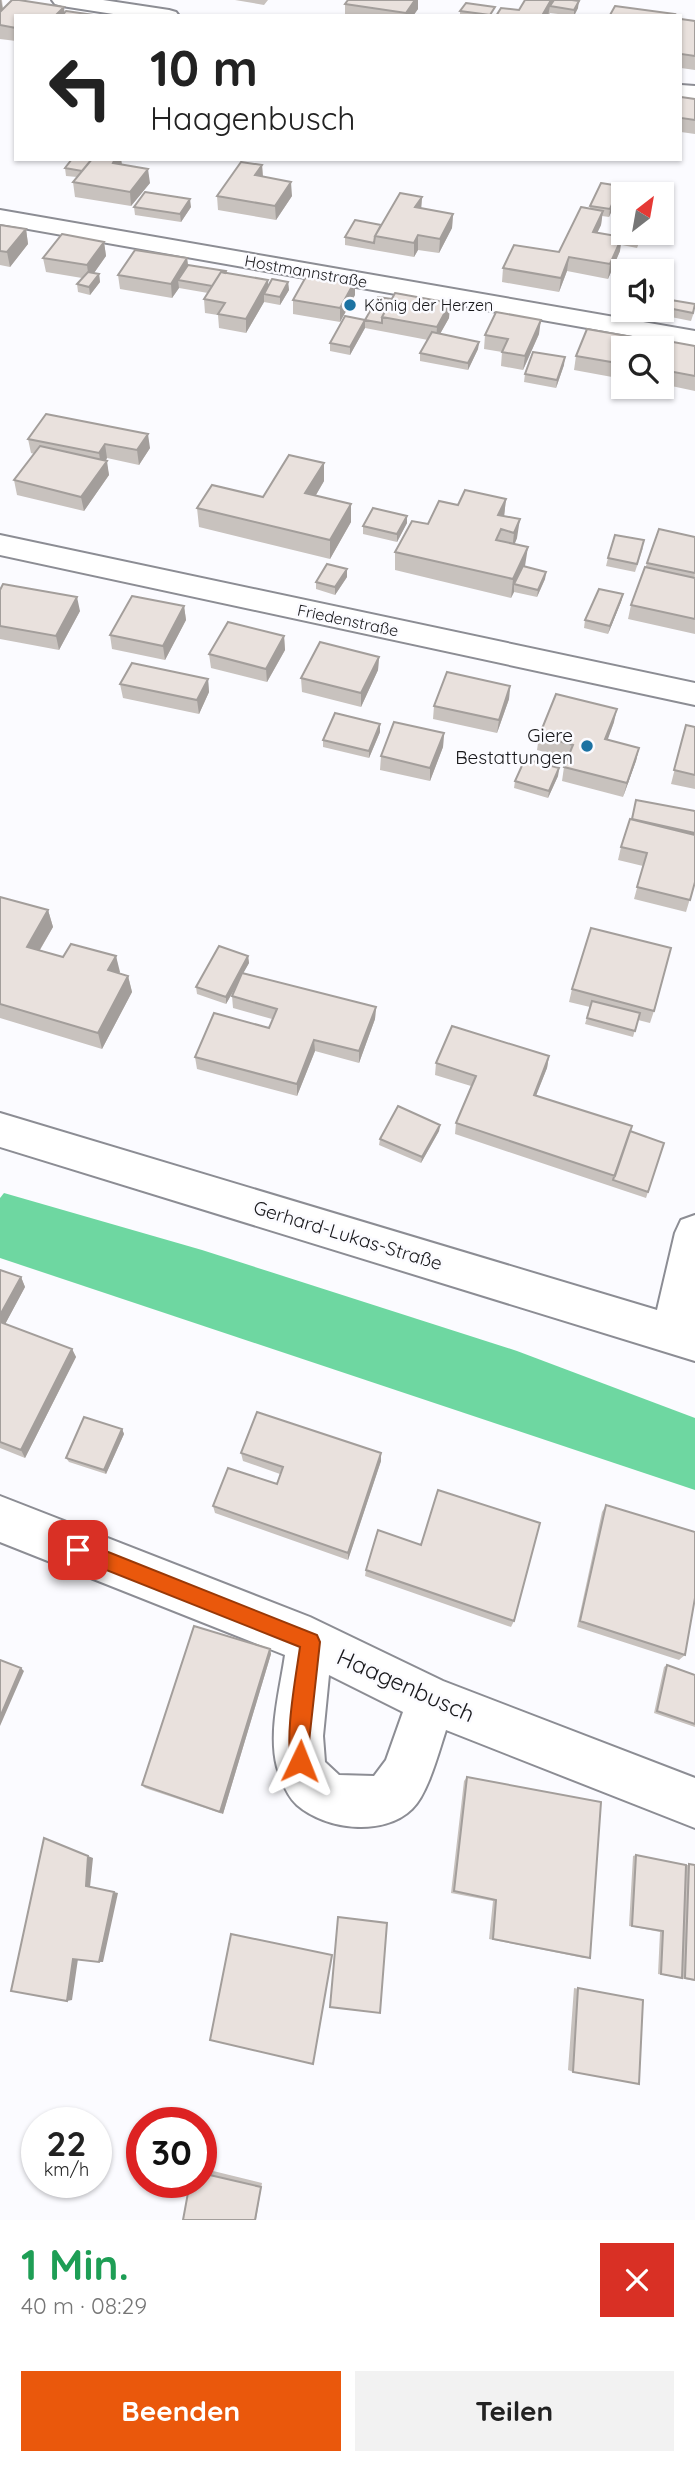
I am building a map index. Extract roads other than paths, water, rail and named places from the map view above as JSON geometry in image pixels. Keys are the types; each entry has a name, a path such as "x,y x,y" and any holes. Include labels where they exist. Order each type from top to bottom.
{"street":[{"path":"62,0 156,14"},
{"name":"Hostmannstraße","path":"0,217 695,339"},
{"name":"Friedenstraße","path":"0,545 695,694"},
{"name":"Gerhard-Lukas-Straße","path":"0,1130 684,1337"},
{"path":"684,1337 695,1233"},
{"name":"Haagenbusch","path":"0,1519 310,1642 431,1700 695,1803"},
{"path":"310,1642 299,1742 300,1761 306,1781 327,1796 351,1803 379,1801 399,1787 431,1700"}],"place":[{"name":"König der Herzen","path":"350,305"},
{"name":"Giere Bestattungen","path":"587,746"}]}
